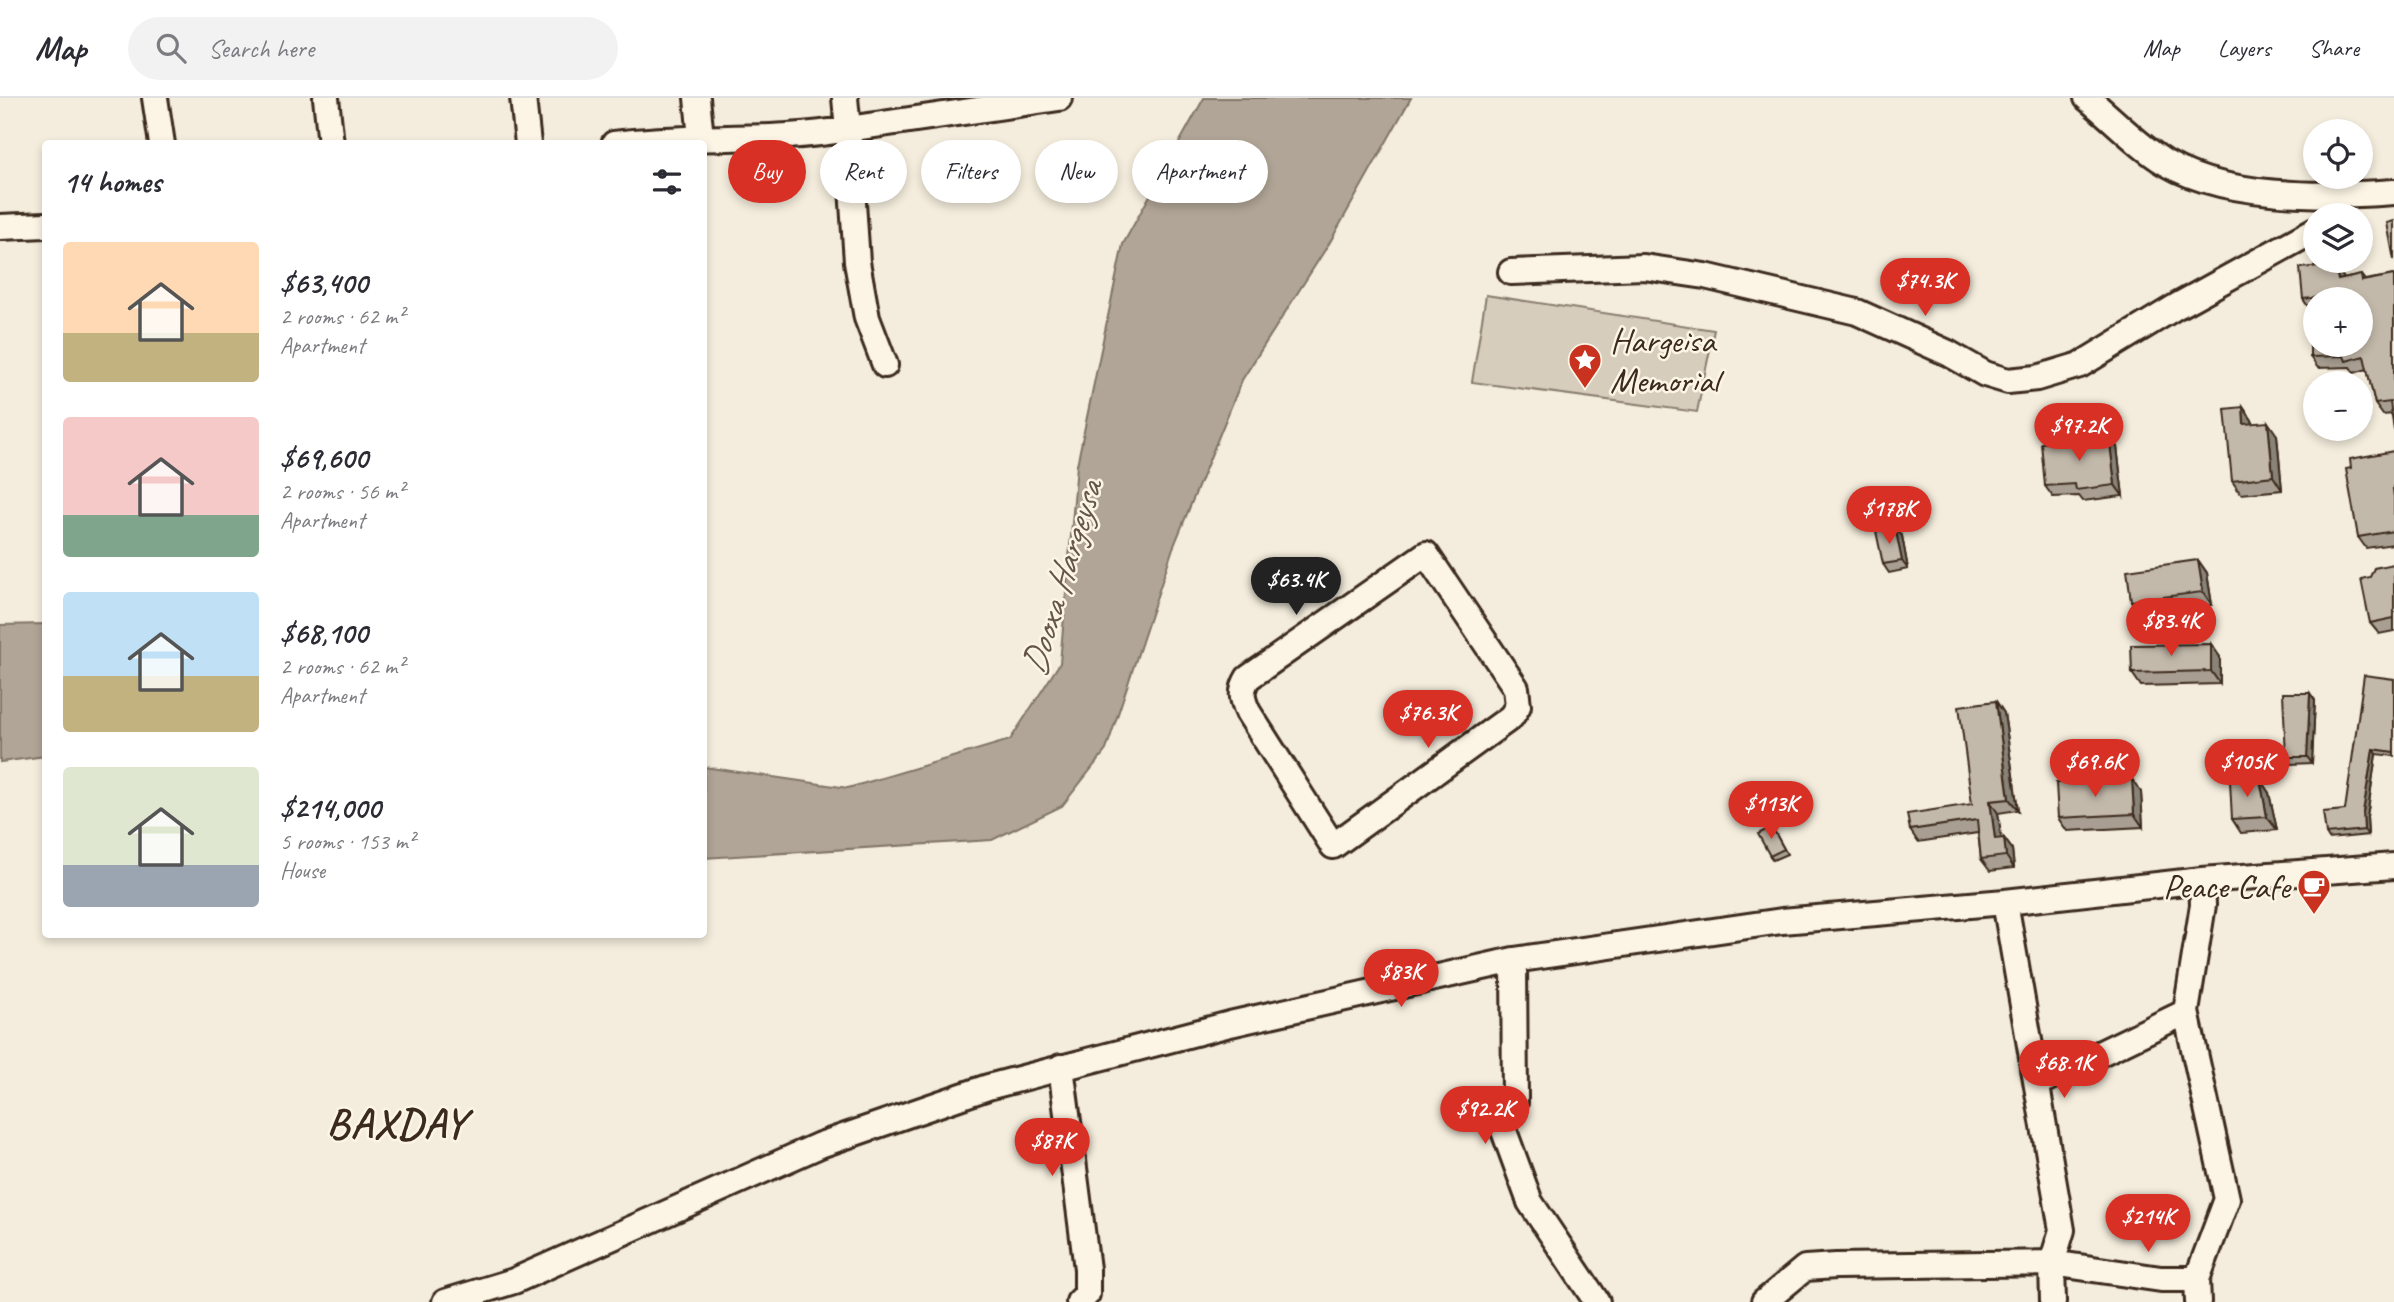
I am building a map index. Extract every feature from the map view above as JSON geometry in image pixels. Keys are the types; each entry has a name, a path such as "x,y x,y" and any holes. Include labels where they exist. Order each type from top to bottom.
{"street":[{"path":"155,98 161,140"},
{"path":"326,98 331,140"},
{"path":"523,98 528,140"},
{"path":"697,98 701,138"},
{"path":"845,98 857,262 867,318 885,365"},
{"path":"672,140 806,136 1059,98"},
{"path":"2087,98 2166,163 2211,182 2333,203"},
{"path":"2352,203 2394,192"},
{"path":"0,227 42,225"},
{"path":"1511,272 1644,267 1705,276 1857,312 1948,354 1984,374 2008,381 2036,378 2080,365 2177,306 2303,236"},
{"path":"1426,554 1516,688 1518,706 1511,717 1333,846 1248,712 1242,698 1242,686 1248,678 1426,554"},
{"path":"445,1302 513,1281 820,1145 988,1087 1230,1024 1514,960 1782,921 2006,902 2202,880 2394,866"},
{"path":"1764,1302 1805,1268 2052,1263 2161,1279 2197,1291 2227,1199 2186,1012 2203,905 2202,880"},
{"path":"2006,902 2062,1230 2052,1263 2053,1302"},
{"path":"1514,960 1515,1102 1500,1121 1530,1202 1597,1302"},
{"path":"2039,1083 2186,1012"},
{"path":"1061,1068 1087,1269 1087,1294 1079,1302"}],"shaded area":[{"path":"1204,98 1411,98 1330,242 1242,380 1173,548 1106,750 1062,806 992,840 707,858 707,767 848,788 1010,740 1060,663 1077,465 1123,244 1146,203 1268,203 1268,140 1181,140"},
{"path":"1486,295 1714,330 1697,412 1472,382"},
{"path":"42,624 42,756 0,762 0,625"}],"building":[{"path":"2394,221 2394,260 2387,223"},
{"path":"2300,268 2303,268 2303,273 2337,273 2338,280 2361,275 2362,281 2394,275 2394,430 2390,402 2375,404 2373,371 2367,371 2364,357 2373,357 2373,287 2303,287 2303,299"},
{"path":"2344,357 2360,357 2346,361"},
{"path":"2243,407 2244,424 2268,422 2273,476 2232,481 2225,409"},
{"path":"2109,436 2115,485 2076,490 2075,484 2045,486 2041,443"},
{"path":"2394,451 2394,531 2358,537 2346,469 2351,468 2350,459"},
{"path":"1895,527 1902,561 1883,564 1876,531"},
{"path":"2198,560 2203,592 2131,601 2127,570"},
{"path":"2394,564 2394,618 2370,623 2361,579 2370,577 2374,568"},
{"path":"2211,644 2211,671 2132,673 2131,645"},
{"path":"2364,675 2394,679 2394,752 2373,749 2363,812 2364,830 2326,834 2323,812 2345,810"},
{"path":"2283,693 2310,693 2307,757 2286,757"},
{"path":"1996,701 2009,799 1990,801 1995,839 2004,838 2006,856 1981,859 1977,820 1910,830 1907,814 1972,804 1959,706"},
{"path":"2132,779 2134,814 2058,818 2056,783"},
{"path":"2260,779 2267,817 2232,819 2230,781"},
{"path":"1772,827 1784,849 1770,856 1758,834"}],"place":[{"name":"Hargeisa Memorial","path":"1585,390"},
{"name":"Peace Cafe","path":"2314,916"}],"district":[{"name":"BAXDAY","path":"397,1123"}],"water label":[{"name":"Dooxa Hargeysa","path":"1061,578"}]}
